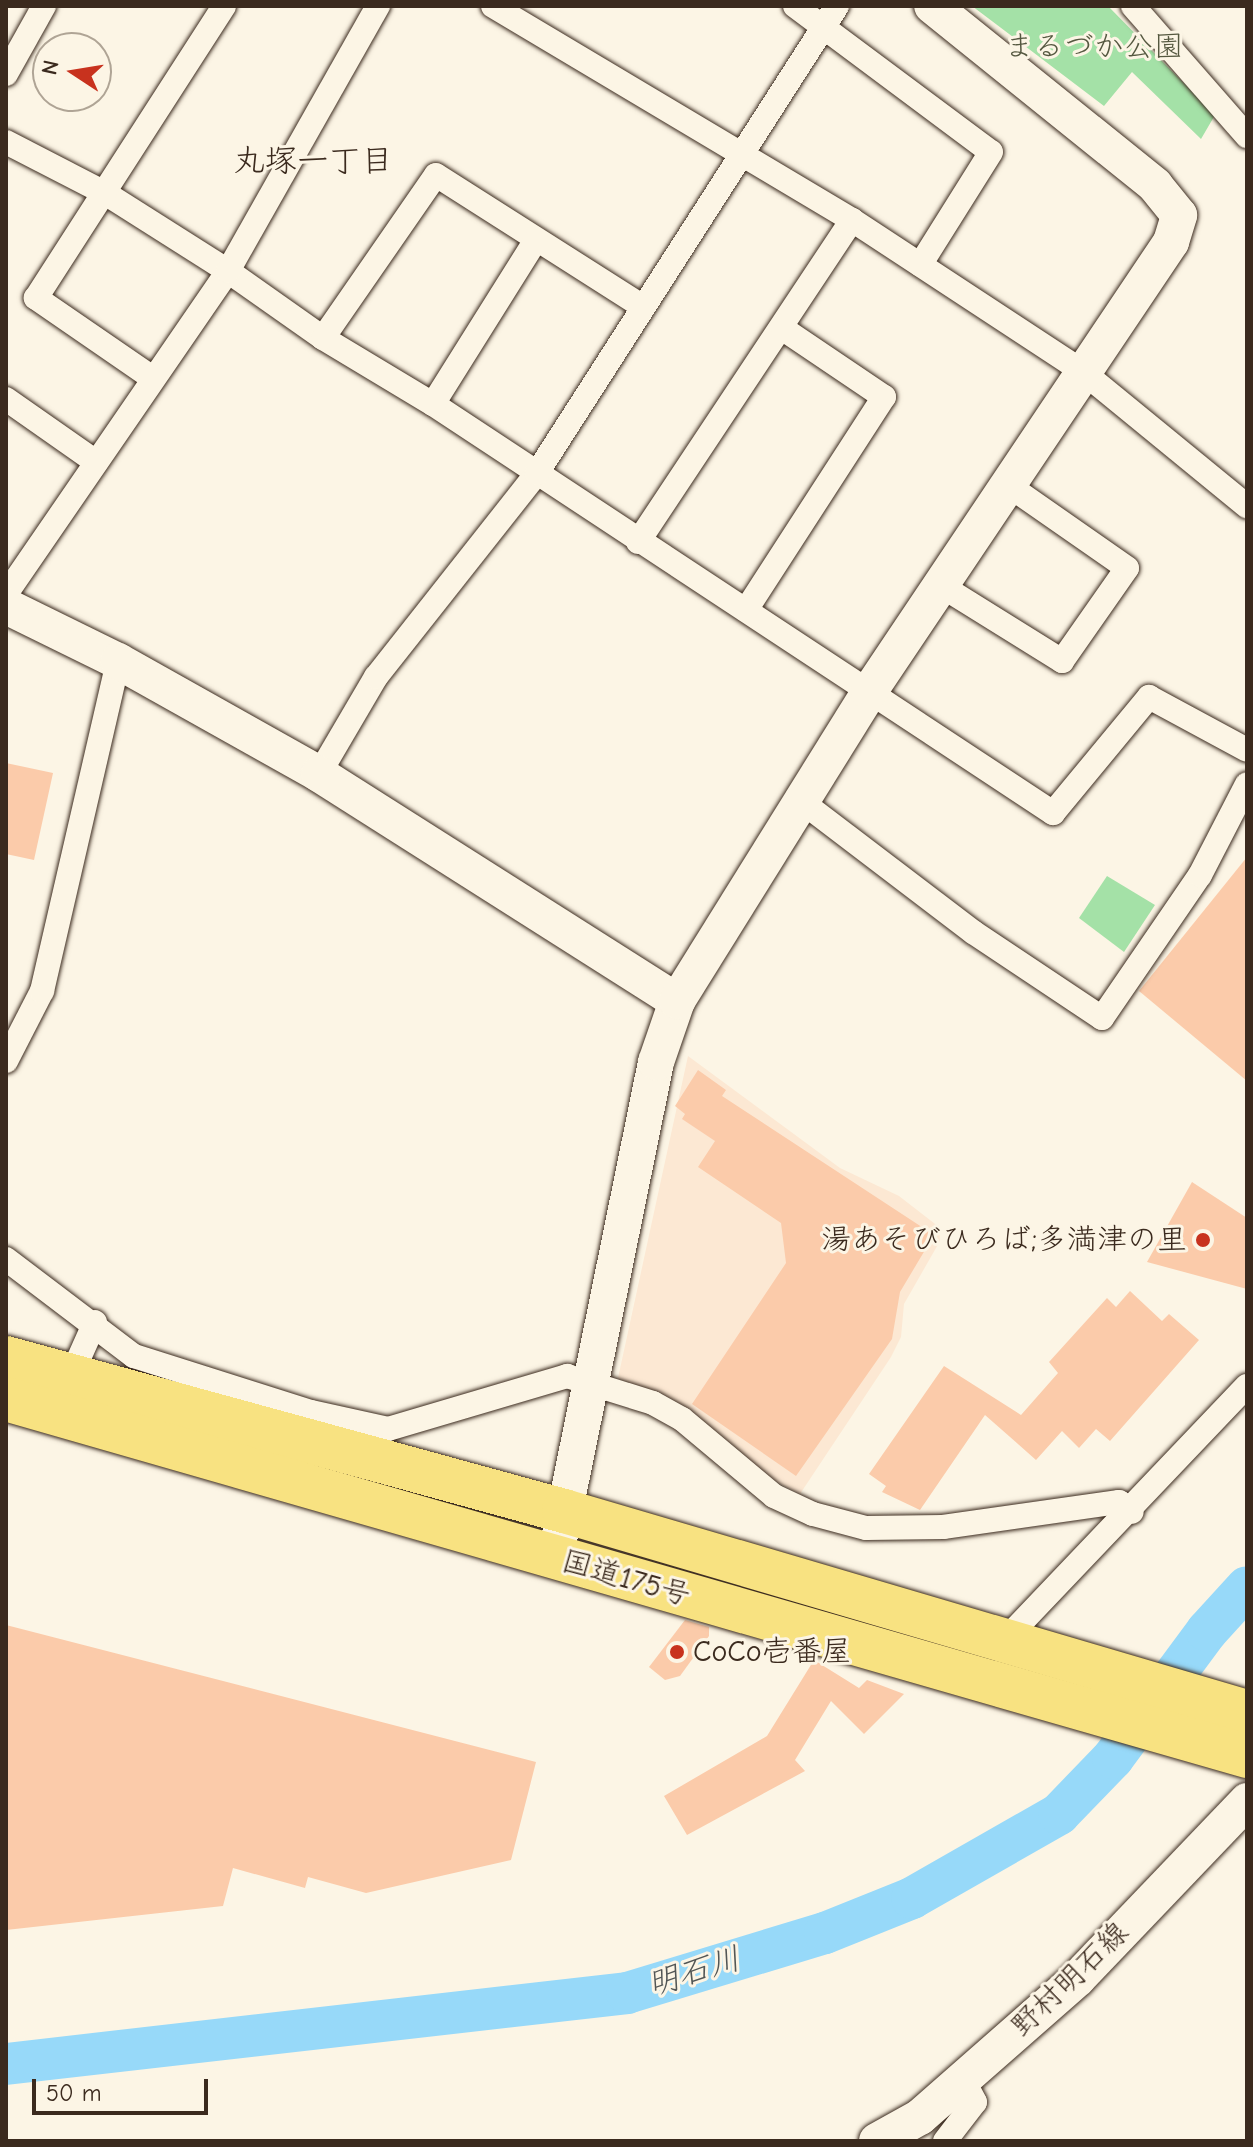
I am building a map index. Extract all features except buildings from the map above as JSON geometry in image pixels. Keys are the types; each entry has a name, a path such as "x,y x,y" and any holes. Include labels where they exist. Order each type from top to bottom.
{"highway":[{"name":"国道175号","path":"6,1358 71,1376 306,1426 564,1511 1059,1658 1241,1732"},
{"name":"国道175号","path":"6,1399 1037,1696 1241,1732"}],"street":[{"path":"6,74 12,40 44,6"},
{"path":"151,377 36,298 224,6"},
{"path":"6,594 151,377 228,271 378,6"},
{"path":"493,6 852,220 1083,372 1247,506"},
{"path":"795,6 830,15 991,152 920,265"},
{"path":"555,1559 656,1062 677,1001 869,692 1171,242 1179,215 1155,185 932,6"},
{"path":"1133,6 1247,136"},
{"path":"319,774 376,677 537,473 830,15"},
{"path":"6,142 105,193 228,271 323,338 433,404 1053,813 1149,697 1247,750"},
{"path":"323,338 436,175 643,307"},
{"path":"638,542 783,329 852,220"},
{"path":"433,404 536,240"},
{"path":"746,610 884,397 783,329"},
{"path":"6,399 96,462"},
{"path":"940,585 1062,661 1127,568 1008,485"},
{"path":"6,606 118,661 319,774 677,1001"},
{"path":"6,1061 42,991 118,661"},
{"path":"801,801 973,932 1102,1018 1200,875 1247,784"},
{"path":"6,1259 95,1322 134,1356 306,1426 388,1429 567,1376 653,1403 682,1419 774,1496 813,1514 866,1528 943,1527 1119,1502 1132,1512"},
{"path":"71,1376 95,1322"},
{"path":"970,1677 1043,1595 1132,1512 1247,1386"},
{"name":"野村明石線","path":"877,2141 920,2117 1078,1978 1247,1801"},
{"path":"945,2141 975,2102 963,2079"}],"shaded area":[{"path":"688,1056 840,1168 899,1196 939,1227 940,1241 904,1304 901,1337 891,1357 800,1494 771,1479 687,1412 618,1378"}],"green space":[{"name":"まるづか公園","path":"972,6 1108,6 1215,115 1201,139 1132,72 1104,106"},
{"path":"1107,876 1155,905 1124,952 1079,918"}],"waterway":[{"name":"明石川","path":"6,2064 627,1993 825,1933 912,1898 1059,1814 1113,1758 1207,1631 1247,1587"}],"place":[{"name":"湯あそびひろば;多満津の里","path":"1203,1240"},
{"name":"CoCo壱番屋","path":"677,1652"}],"district":[{"name":"丸塚一丁目","path":"313,161"}]}
